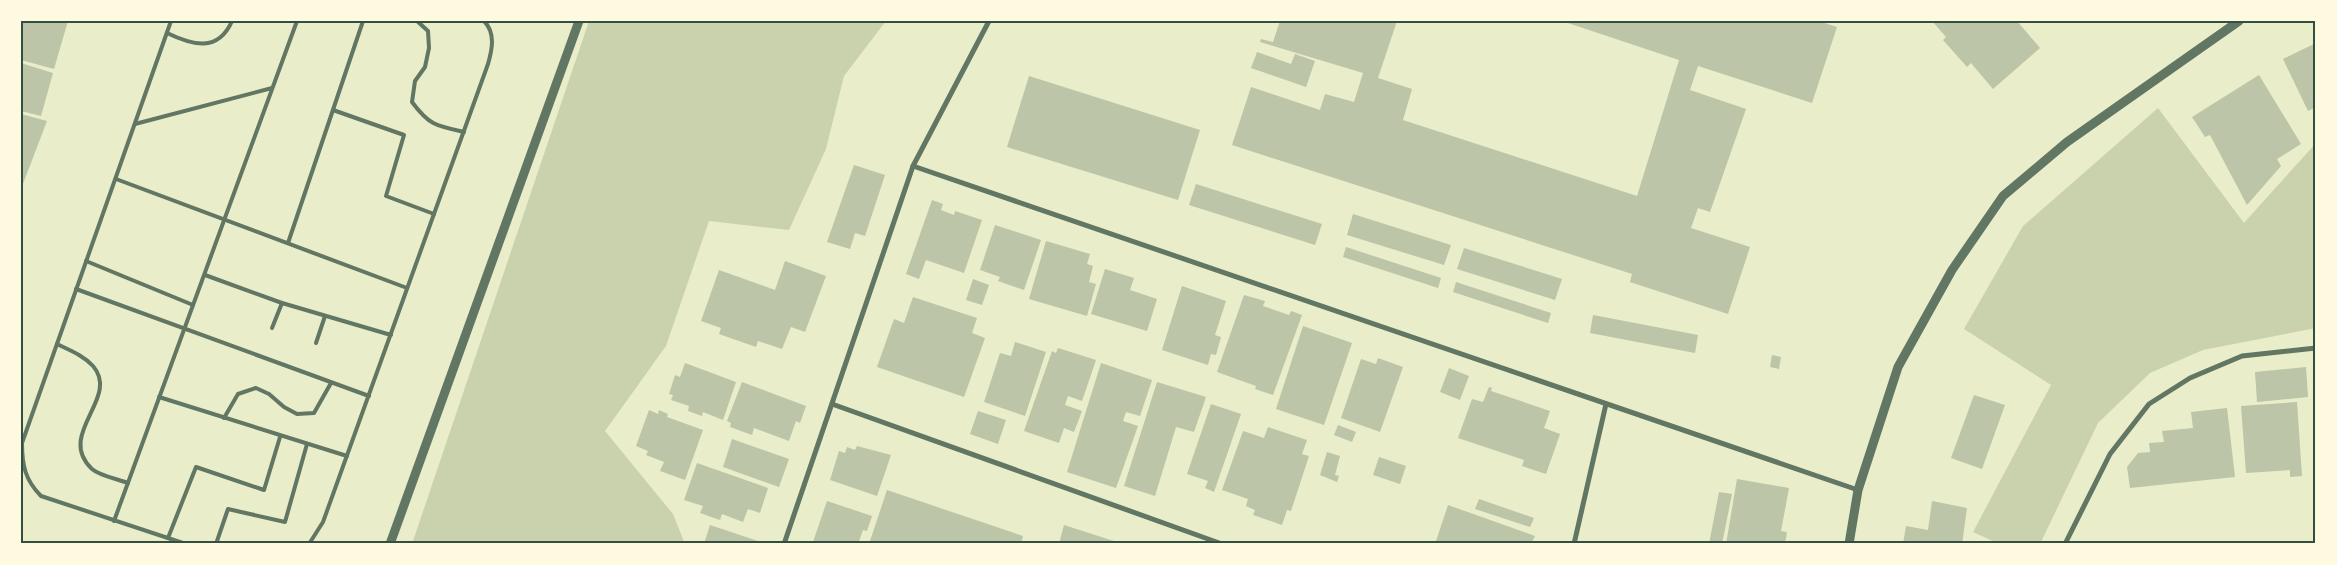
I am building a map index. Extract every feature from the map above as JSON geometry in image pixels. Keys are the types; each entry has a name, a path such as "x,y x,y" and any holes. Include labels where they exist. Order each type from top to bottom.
{"street":[{"path":"390,544 579,21"},
{"path":"784,544 914,166 989,21"},
{"path":"1849,544 1858,490 1898,367 1952,270 2003,196 2067,142 2239,21"},
{"path":"914,166 1858,490"},
{"path":"2064,544 2110,454 2149,404 2190,378 2242,356 2316,348"},
{"path":"832,404 1222,544"},
{"path":"1574,544 1606,404"}],"lane":[{"path":"171,21 22,443 22,466 31,486 41,496 186,544"},
{"path":"167,33 190,44 208,43 225,35 232,21"},
{"path":"114,521 297,21"},
{"path":"288,243 362,21"},
{"path":"417,21 428,31 429,48 425,67 415,81 412,102 424,118 438,126 464,132"},
{"path":"309,544 323,522 464,132 493,46 489,26 484,21"},
{"path":"135,124 272,88"},
{"path":"333,110 404,135 386,196 434,214"},
{"path":"116,179 408,288"},
{"path":"86,261 193,305"},
{"path":"205,274 282,303 391,335"},
{"path":"76,289 369,396"},
{"path":"272,328 282,303"},
{"path":"316,343 325,316"},
{"path":"57,344 81,356 94,367 100,383 99,394 84,424 80,440 82,456 93,470 128,483"},
{"path":"224,418 238,394 256,388 269,394 284,407 297,414 314,413 332,383"},
{"path":"159,397 347,456"},
{"path":"168,538 196,467 264,490 280,436"},
{"path":"216,544 228,509 285,522 307,444"}],"green space":[{"path":"589,21 886,21 844,76 826,149 789,230 709,221 666,346 605,431 673,514 685,544 412,544"},
{"path":"2158,108 2244,223 2316,143 2316,328 2203,350 2150,373 2098,423 2040,544 1999,544 1973,532 2051,385 1964,329 2023,226"}],"building":[{"path":"21,21 68,21 54,69 21,60"},
{"path":"1280,21 1397,21 1378,78 1412,89 1403,120 1637,196 1679,60 1562,21 1818,21 1837,27 1812,103 1698,66 1690,90 1746,109 1710,212 1698,208 1691,228 1750,247 1728,314 1630,282 1632,274 1232,145 1251,87 1320,110 1325,94 1354,102 1363,73 1260,42 1261,39 1273,42"},
{"path":"1932,21 2017,21 2040,48 1993,89 1971,63 1967,67 1943,40 1946,37"},
{"path":"2314,44 2316,48 2316,107 2308,111 2283,59"},
{"path":"1257,52 1291,64 1295,54 1315,61 1306,87 1251,68"},
{"path":"21,63 53,73 41,116 21,111"},
{"path":"2259,75 2301,144 2277,159 2281,166 2247,205 2210,135 2205,137 2192,117"},
{"path":"1029,76 1200,130 1178,200 1007,147"},
{"path":"21,114 47,121 21,189"},
{"path":"854,165 885,175 865,236 855,233 850,249 827,242"},
{"path":"1196,184 1322,224 1315,245 1189,205"},
{"path":"932,200 943,204 941,210 954,215 955,211 982,220 964,273 926,260 919,279 906,274"},
{"path":"1353,214 1451,245 1444,265 1347,235"},
{"path":"995,225 1041,240 1024,290 998,281 1000,277 980,270"},
{"path":"1046,241 1090,254 1087,264 1093,266 1089,282 1096,284 1087,316 1029,299"},
{"path":"1346,247 1441,278 1438,288 1343,257"},
{"path":"1464,248 1562,279 1555,300 1457,269"},
{"path":"785,261 826,276 805,332 791,327 782,349 758,341 756,347 719,334 721,328 701,321 719,270 775,290"},
{"path":"1105,269 1134,278 1130,290 1157,299 1147,331 1091,314"},
{"path":"973,279 989,285 982,305 966,300"},
{"path":"1456,282 1551,313 1548,323 1453,292"},
{"path":"1182,286 1226,301 1215,335 1221,337 1216,355 1211,354 1208,365 1162,350"},
{"path":"1244,295 1265,301 1263,306 1289,315 1291,311 1302,315 1273,395 1255,389 1256,386 1217,372"},
{"path":"913,297 977,318 972,333 985,338 964,397 877,367 894,319 904,323"},
{"path":"1593,315 1698,335 1695,353 1590,333"},
{"path":"1303,326 1352,343 1324,425 1276,409"},
{"path":"1015,342 1046,352 1025,416 984,402 1000,353 1011,356"},
{"path":"1058,348 1096,360 1082,401 1068,396 1065,405 1082,411 1074,432 1064,428 1059,443 1024,431 1052,351 1056,353"},
{"path":"1772,355 1781,357 1779,369 1770,367"},
{"path":"1378,358 1403,367 1380,432 1341,418 1361,359 1376,364"},
{"path":"685,363 736,382 723,420 703,412 702,416 688,411 689,406 671,400 673,395 669,394 675,375 680,377"},
{"path":"1101,363 1152,380 1140,416 1126,412 1123,421 1138,426 1116,488 1067,472"},
{"path":"2306,367 2308,397 2257,402 2255,372"},
{"path":"1449,368 1469,376 1460,400 1440,392"},
{"path":"742,382 806,406 800,423 796,421 789,441 754,428 752,435 730,427 731,423 727,421"},
{"path":"1157,382 1206,397 1194,432 1176,427 1155,496 1124,486"},
{"path":"1489,387 1492,388 1491,391 1550,411 1544,428 1560,434 1546,474 1522,466 1524,460 1458,438 1472,399 1483,402"},
{"path":"1974,395 2005,405 1982,469 1951,458"},
{"path":"2297,402 2302,476 2290,477 2290,470 2246,473 2241,406"},
{"path":"1211,404 1241,414 1214,492 1205,488 1208,481 1187,474"},
{"path":"2227,408 2235,477 2130,488 2127,467 2138,453 2150,452 2149,443 2164,442 2162,431 2193,428 2191,412"},
{"path":"649,410 658,414 659,410 668,414 667,417 703,430 685,480 660,471 664,462 646,455 648,451 636,446"},
{"path":"978,411 1006,420 998,444 970,434"},
{"path":"1338,425 1356,432 1352,442 1334,435"},
{"path":"1268,427 1307,440 1302,454 1309,456 1291,511 1287,510 1282,525 1253,515 1255,510 1246,506 1248,499 1222,490 1243,431 1264,438"},
{"path":"732,439 789,459 779,487 723,467"},
{"path":"857,446 891,455 877,496 830,480 839,451 845,453 847,447 855,450"},
{"path":"1327,452 1340,456 1335,475 1339,476 1337,482 1320,475"},
{"path":"1379,457 1406,466 1400,484 1373,475"},
{"path":"697,463 768,488 760,513 748,509 743,522 722,514 720,520 700,513 703,506 684,500"},
{"path":"1737,479 1789,488 1781,531 1787,532 1785,544 1726,544"},
{"path":"887,490 1023,536 1021,544 869,544"},
{"path":"1719,492 1732,494 1722,544 1709,544"},
{"path":"1479,499 1534,518 1530,527 1475,509"},
{"path":"827,501 872,516 867,531 863,530 858,544 813,542"},
{"path":"1932,501 1967,508 1962,544 1903,544 1906,526 1928,530"},
{"path":"1448,505 1535,536 1531,544 1435,544"},
{"path":"710,525 758,541 757,544 704,544"},
{"path":"1064,525 1120,543 1120,544 1059,544"}]}
